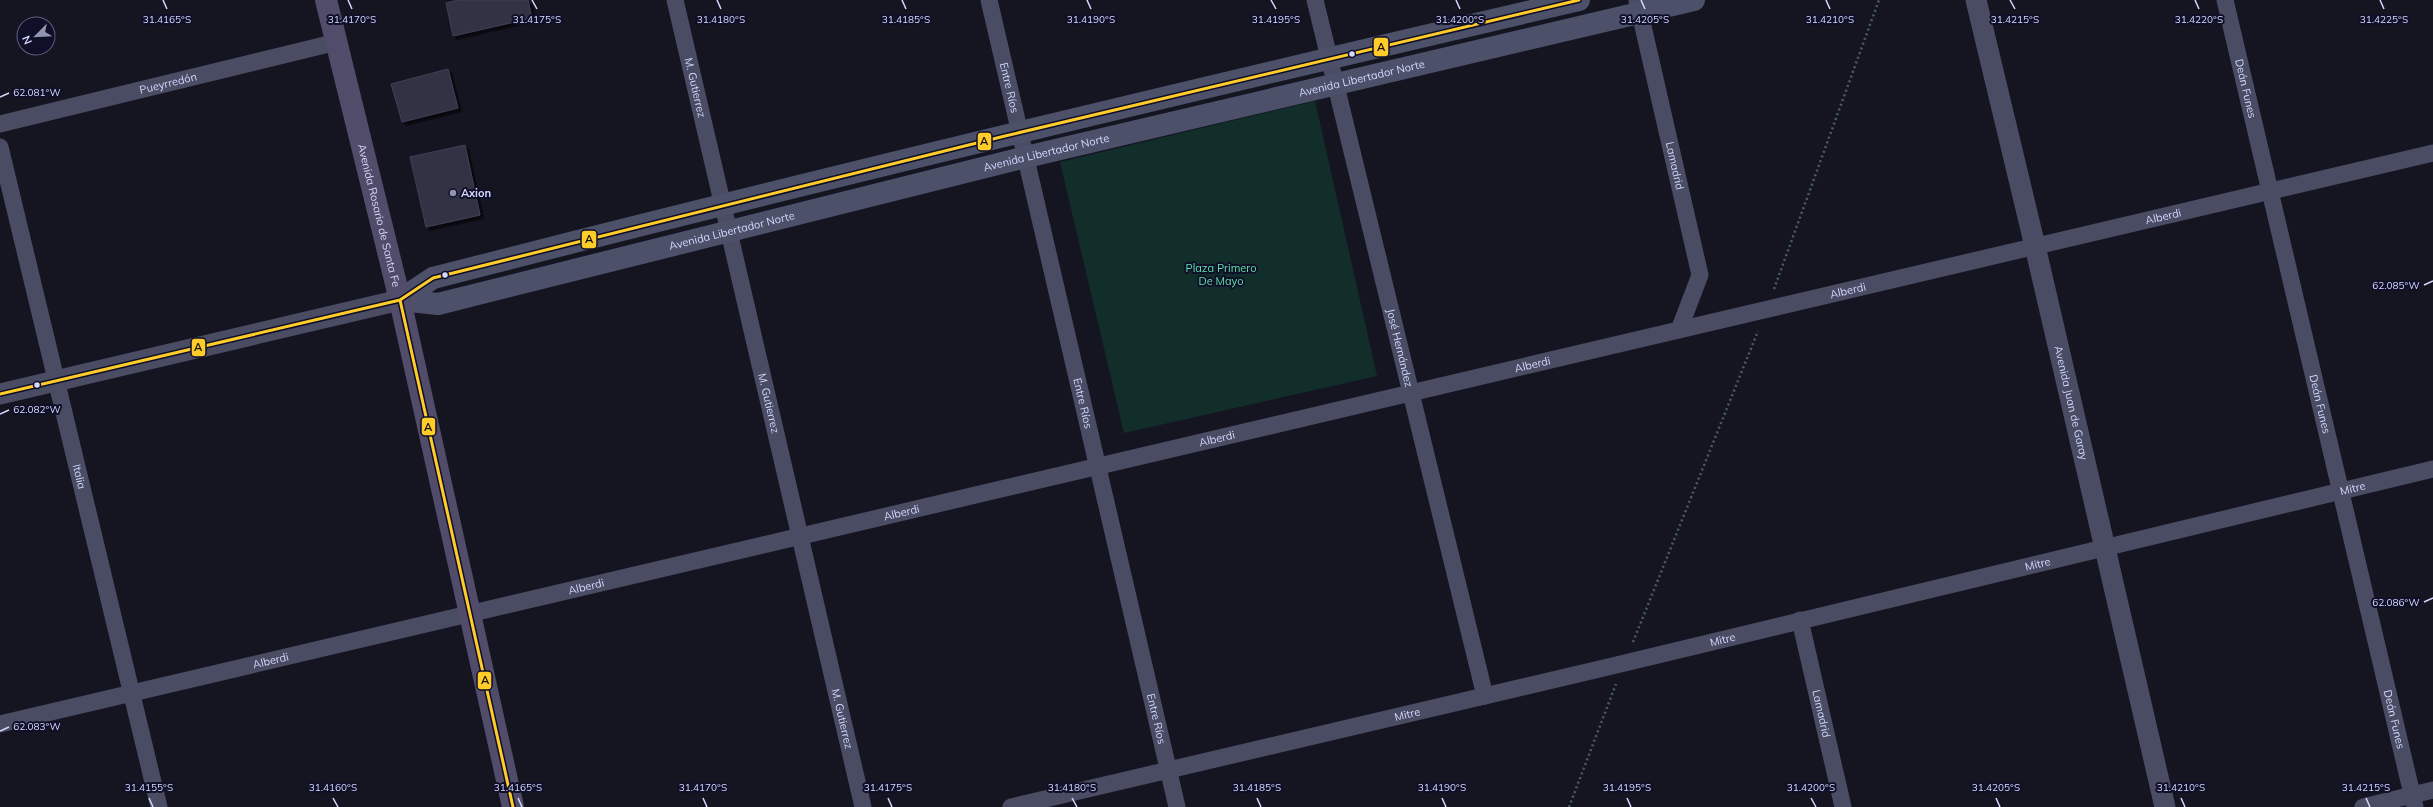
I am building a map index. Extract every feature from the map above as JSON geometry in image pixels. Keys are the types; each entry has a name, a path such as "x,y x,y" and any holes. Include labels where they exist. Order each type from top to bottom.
{"main road":[{"name":"Avenida Rosario de Santa Fe","path":"326,0 400,300 514,807"},
{"name":"Avenida Libertador Norte","path":"400,300 432,278 723,203 1020,131 1579,0"},
{"name":"Avenida Libertador Norte","path":"400,300 438,304 730,230 1334,84 1639,7 1694,0"}],"street":[{"name":"M. Gutierrez","path":"675,0 730,230 863,807"},
{"name":"Entre Ríos","path":"989,0 1177,807"},
{"name":"José Hernández","path":"1315,0 1334,84 1412,393 1485,696"},
{"name":"Avenida Juan de Garay","path":"1976,0 2035,246 2165,807"},
{"name":"Deán Funes","path":"2225,0 2414,801"},
{"name":"Lamadrid","path":"1639,7 1700,276 1679,330"},
{"name":"Pueyrredón","path":"0,124 337,42"},
{"name":"Italia","path":"0,147 159,807"},
{"name":"Alberdi","path":"0,724 2433,153"},
{"name":"Avenida Libertador Norte","path":"0,394 400,300"},
{"name":"Mitre","path":"1011,807 1624,664 1800,620 2433,469"},
{"name":"Lamadrid","path":"1800,620 1843,807"},
{"path":"2363,807 2414,801 2433,790"}],"path":[{"path":"1569,807 1624,664 1766,309 1879,0"}],"green space":[{"name":"Plaza Primero De Mayo","path":"1315,101 1377,376 1124,433 1060,162"}],"building":[{"path":"458,0 528,0 532,18 453,36 446,3"},
{"path":"448,69 458,108 402,122 391,84"},
{"path":"465,145 480,215 426,227 410,157"}],"transit line":[{"name":"A","path":"0,394 400,300 433,278 1005,136 1579,0"},
{"name":"A","path":"400,300 513,807"}],"place":[{"name":"Axion","path":"453,193"}]}
